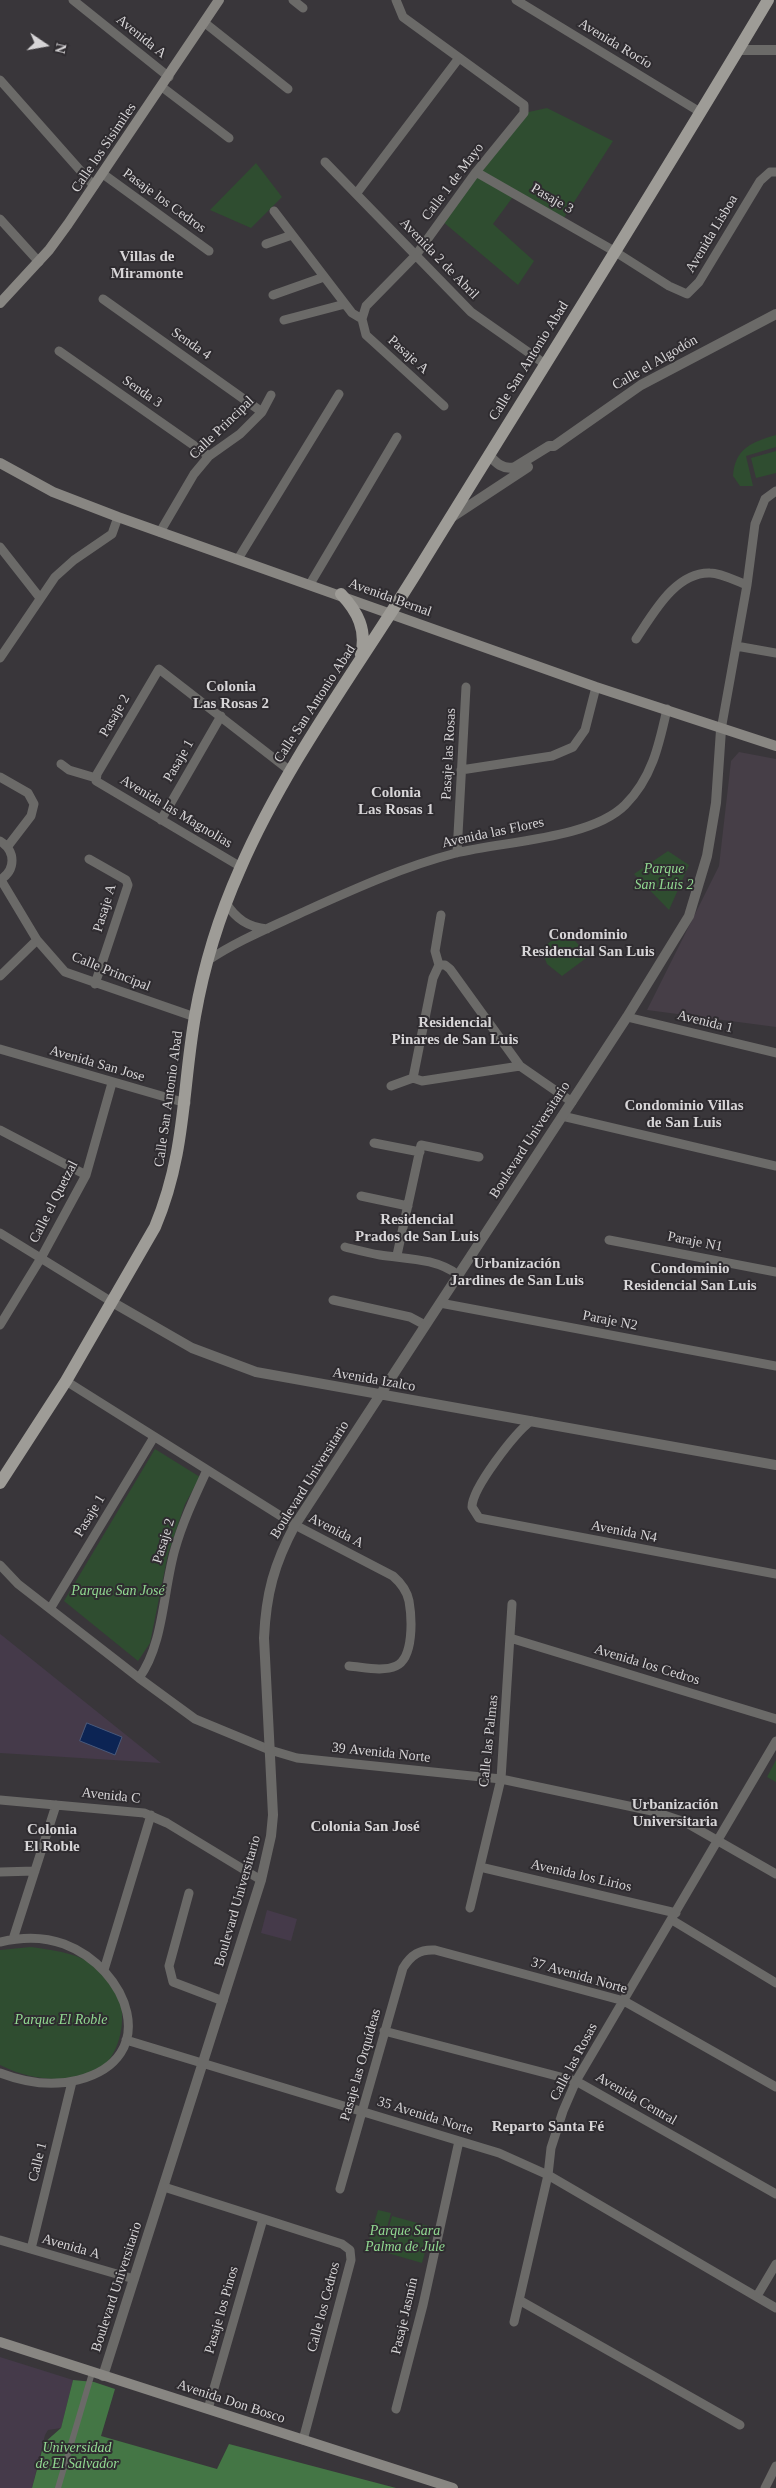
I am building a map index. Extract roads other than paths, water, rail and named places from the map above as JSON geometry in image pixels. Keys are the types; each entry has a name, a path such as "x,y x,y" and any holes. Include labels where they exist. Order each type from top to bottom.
{"main road":[{"name":"Calle los Sisimiles","path":"0,303 55,244 205,24 219,0"},
{"name":"Calle San Antonio Abad","path":"0,1491 4,1478 66,1381 112,1302 155,1227 164,1205 176,1168 186,1103 195,1017 207,961 226,903 241,867 289,770 391,613 768,0"},
{"name":"Avenida Bernal","path":"0,463 53,492 118,517 341,594 596,687 667,709 722,730 776,746"},
{"path":"341,594 354,608 362,625 364,644 359,662"},
{"name":"Avenida Don Bosco","path":"0,2342 453,2488"}],"street":[{"name":"Avenida A","path":"74,0 169,77"},
{"path":"293,0 303,8"},
{"path":"356,194 460,58 403,18 396,0"},
{"name":"Avenida Rocío","path":"516,0 700,112"},
{"path":"205,24 288,89"},
{"path":"738,50 776,50"},
{"name":"Calle 1 de Mayo","path":"362,319 366,306 416,255 476,172 524,112 524,106 460,58"},
{"path":"0,80 94,186"},
{"path":"162,87 229,138"},
{"name":"Avenida 2 de Abril","path":"325,162 471,312 545,364"},
{"name":"Pasaje 3","path":"476,172 614,251"},
{"name":"Avenida Lisboa","path":"614,251 669,286 687,294 699,282 760,181 770,172 776,172"},
{"name":"Pasaje los Cedros","path":"103,174 209,251"},
{"path":"274,211 352,314 362,319"},
{"path":"0,219 39,262"},
{"path":"266,244 292,236"},
{"path":"273,295 324,277"},
{"name":"Senda 4","path":"103,299 262,412"},
{"path":"284,320 345,304"},
{"name":"Calle el Algodón","path":"449,519 551,452 554,446 641,384 776,314"},
{"name":"Pasaje A","path":"362,319 366,335 444,406"},
{"name":"Senda 3","path":"59,351 209,456"},
{"path":"238,559 339,394"},
{"name":"Calle Principal","path":"160,532 194,474 209,456 240,434 262,412 272,395"},
{"path":"310,584 397,437"},
{"name":"Calle el Algodón","path":"489,455 498,464 509,469 548,446 554,446"},
{"path":"722,730 754,524 765,499 776,491"},
{"path":"0,658 40,598 65,567 112,534 118,517"},
{"path":"0,546 40,598"},
{"path":"636,639 662,602 693,575 712,573 746,585"},
{"path":"736,646 776,653"},
{"name":"Pasaje 2","path":"96,779 157,670 162,670 221,716"},
{"name":"Pasaje las Rosas","path":"457,853 466,687"},
{"path":"461,770 552,756 573,747 585,730 596,687"},
{"name":"Avenida las Flores","path":"207,961 227,948 386,875 457,853 585,829 624,806 647,779 658,750 667,709"},
{"path":"221,716 289,770"},
{"name":"Pasaje 1","path":"161,820 221,716"},
{"name":"Boulevard Universitario","path":"103,2376 261,1880 273,1815 265,1664 265,1614 273,1571 295,1525 627,1017 688,916 707,856 716,803 722,730"},
{"name":"Avenida las Magnolias","path":"61,764 70,770 96,779 241,867"},
{"path":"0,777 28,793 34,804 31,816 4,844 11,852 12,863 9,873 0,880"},
{"name":"Pasaje A","path":"90,859 126,880 128,884 95,984"},
{"name":"Calle Principal","path":"0,880 37,940 65,972 95,984 195,1017"},
{"path":"226,903 243,922 257,928 267,929"},
{"path":"413,1078 433,978 439,965 435,951 442,915"},
{"path":"0,976 37,940"},
{"path":"439,965 445,965 450,969 520,1066 572,1102"},
{"name":"Avenida 1","path":"627,1017 776,1053"},
{"name":"Avenida San Jose","path":"0,1049 186,1103"},
{"path":"391,1086 413,1078 422,1081 520,1066"},
{"name":"Calle el Quetzal","path":"0,1325 41,1258 86,1175 112,1083"},
{"path":"562,1116 776,1166"},
{"path":"0,1130 86,1175"},
{"path":"374,1143 479,1157"},
{"path":"397,1255 420,1149"},
{"path":"361,1196 408,1206"},
{"name":"Avenida Izalco","path":"0,1233 112,1302 192,1348 256,1372 776,1465"},
{"name":"Paraje N1","path":"609,1240 776,1272"},
{"path":"346,1247 381,1255 397,1255 444,1266 458,1275"},
{"path":"332,1300 410,1317 425,1325"},
{"name":"Paraje N2","path":"440,1302 776,1366"},
{"name":"Avenida A","path":"66,1381 295,1525 393,1576 403,1585 409,1601 411,1638 404,1659 396,1666 384,1668 349,1666"},
{"name":"Avenida N4","path":"531,1421 519,1430 474,1494 472,1507 480,1518 776,1574"},
{"name":"Pasaje 1","path":"50,1609 154,1437"},
{"name":"Pasaje 2","path":"139,1678 145,1670 154,1647 175,1548 188,1509 207,1470"},
{"name":"39 Avenida Norte","path":"0,1565 18,1584 195,1719 270,1750 297,1758 501,1779 652,1811 685,1822 776,1874"},
{"name":"39 Avenida Norte","path":"0,1578 18,1584"},
{"name":"Calle las Palmas","path":"470,1908 501,1779 512,1604"},
{"name":"Avenida los Cedros","path":"510,1638 776,1719"},
{"name":"Calle las Rosas","path":"514,2322 548,2175 551,2148 576,2081 776,1741"},
{"name":"Avenida C","path":"0,1800 136,1812 151,1815 261,1880"},
{"path":"14,1939 56,1805"},
{"path":"104,1970 151,1815"},
{"name":"Avenida los Lirios","path":"480,1867 674,1916 776,1983"},
{"path":"0,1872 36,1871"},
{"path":"189,1893 170,1966 170,1975 173,1982 222,2001"},
{"path":"0,1942 14,1939 42,1939 63,1943 87,1955 118,1986 127,2009 129,2024 126,2040 114,2062 102,2072 72,2082 41,2084 16,2079 0,2073"},
{"name":"37 Avenida Norte","path":"417,1953 426,1949 435,1950 624,2001 776,2087"},
{"name":"Pasaje las Orquídeas","path":"340,2189 403,1968 409,1959 417,1953"},
{"name":"Avenida Central","path":"384,2031 576,2081 776,2194"},
{"name":"35 Avenida Norte","path":"126,2040 499,2153 548,2175 776,2308"},
{"name":"Calle 1","path":"31,2249 72,2082"},
{"name":"Pasaje Jasmín","path":"396,2409 423,2305 459,2141"},
{"path":"164,2186 263,2219"},
{"name":"Calle los Cedros","path":"263,2219 342,2244 350,2250 352,2260 304,2440"},
{"name":"Pasaje los Pinos","path":"208,2409 263,2219"},
{"name":"Avenida A","path":"0,2240 134,2279"},
{"path":"758,2296 776,2264"},
{"path":"519,2300 740,2425"},
{"path":"58,2488 92,2372"},
{"path":"765,2488 776,2466"}],"water":[{"path":"87,1723 122,1737 115,1755 80,1741"}],"district":[{"name":"Villas de Miramonte","path":"147,266"},
{"name":"Colonia Las Rosas 2","path":"231,696"},
{"name":"Colonia Las Rosas 1","path":"396,802"},
{"name":"Condominio Residencial San Luis","path":"588,944"},
{"name":"Residencial Pinares de San Luis","path":"455,1032"},
{"name":"Condominio Villas de San Luis","path":"684,1114"},
{"name":"Residencial Prados de San Luis","path":"417,1228"},
{"name":"Urbanización Jardines de San Luis","path":"517,1272"},
{"name":"Condominio Residencial San Luis","path":"690,1278"},
{"name":"Urbanización Universitaria","path":"675,1814"},
{"name":"Colonia San José","path":"365,1827"},
{"name":"Colonia El Roble","path":"52,1838"},
{"name":"Reparto Santa Fé","path":"548,2127"}],"park label":[{"name":"Parque San Luis 2","path":"664,878"},
{"name":"Parque San José","path":"118,1591"},
{"name":"Parque El Roble","path":"61,2020"},
{"name":"Parque Sara Palma de Jule","path":"405,2240"},
{"name":"Universidad de El Salvador","path":"77,2456"}]}
